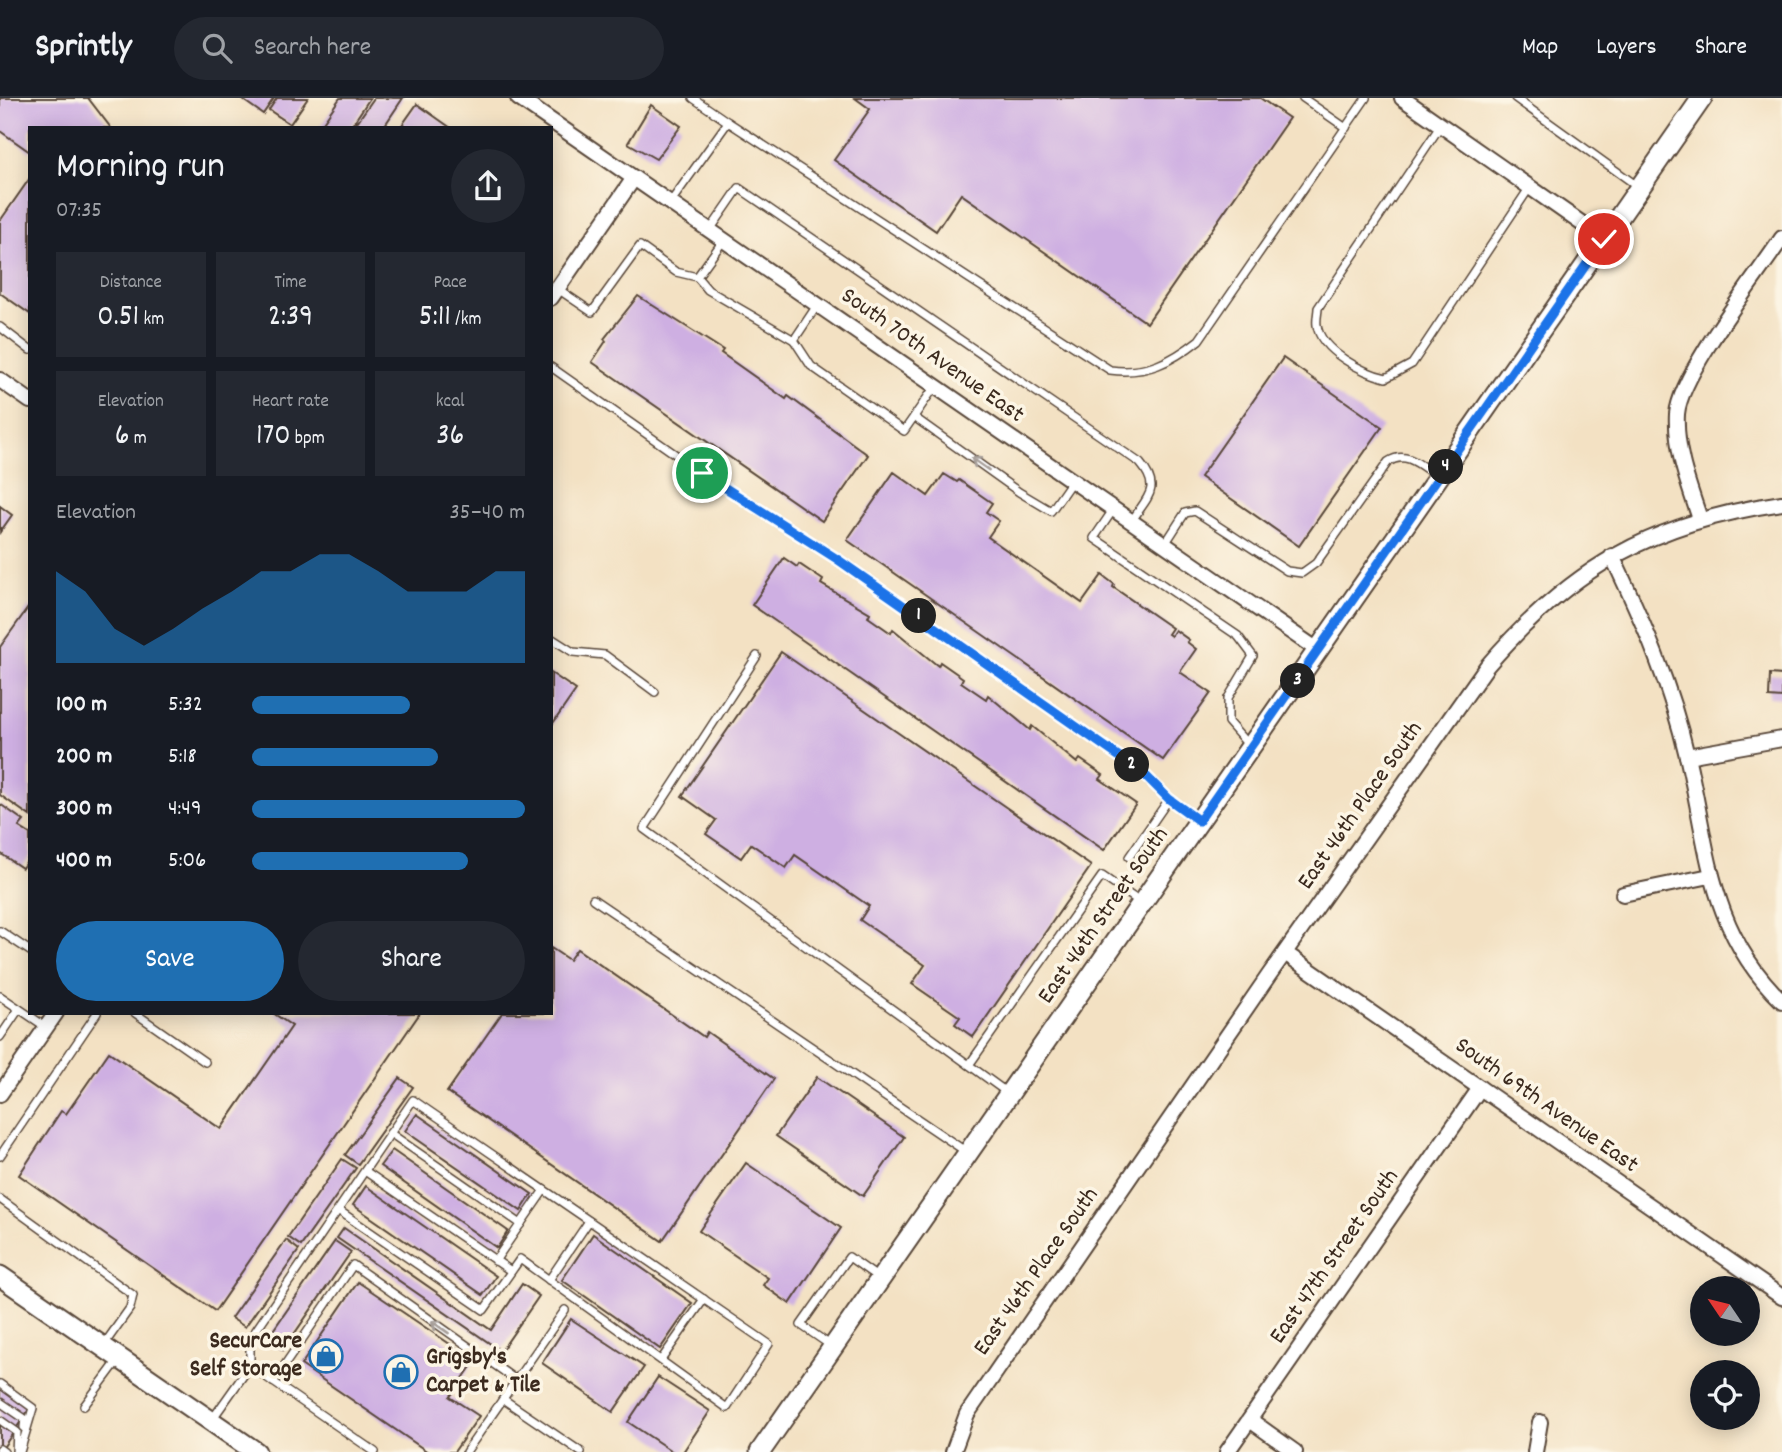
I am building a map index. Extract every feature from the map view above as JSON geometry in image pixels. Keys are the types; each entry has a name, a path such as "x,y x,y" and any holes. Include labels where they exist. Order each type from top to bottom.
{"street":[{"name":"South 70th Avenue East","path":"518,98 1320,652"},
{"path":"1402,98 1604,239"},
{"name":"East 46th Street South","path":"760,1452 1199,821 1320,652 1703,98"},
{"path":"554,293 634,178"},
{"path":"1700,519 1686,476 1677,430 1677,411 1692,371 1782,238"},
{"path":"0,380 28,400"},
{"name":"East 46th Place South","path":"953,1452 967,1414 1487,666 1536,612 1612,556 1642,539 1700,519 1782,503"},
{"path":"1612,556 1664,674 1687,756 1710,876 1734,937 1749,962 1782,1001"},
{"path":"1687,756 1782,739"},
{"path":"1623,894 1710,876"},
{"name":"South 69th Avenue East","path":"1285,953 1782,1297"},
{"path":"0,1094 55,1015"},
{"name":"East 47th Street South","path":"1227,1452 1480,1088"},
{"path":"0,1276 256,1452"},
{"path":"1250,1420 1295,1452"},
{"path":"1535,1452 1540,1422"}],"lane":[{"path":"693,98 1110,370 1130,373 1174,359 1199,340 1366,98"},
{"path":"1303,98 1346,128"},
{"path":"1515,98 1640,188"},
{"path":"670,203 728,122"},
{"path":"1441,125 1318,307 1317,326 1326,343 1368,374 1386,379 1412,364 1530,187"},
{"path":"710,231 739,188 1140,463 1153,477 1153,487 1131,522"},
{"path":"697,277 723,241"},
{"path":"554,293 592,312 640,246 676,272 697,277 708,290 794,340 811,366 904,430 936,386"},
{"path":"794,340 818,304"},
{"path":"0,327 28,348"},
{"path":"553,368 702,473 837,559 1132,766 1199,821"},
{"path":"914,417 1019,492 1051,510 1072,481"},
{"path":"1165,545 1185,513 1195,511 1287,571 1302,573 1316,563 1388,462 1396,456 1406,456 1439,478"},
{"path":"1113,510 1094,538 1238,636 1253,656 1228,698 1228,722 1251,747"},
{"path":"553,639 573,652 605,655 655,692"},
{"path":"757,656 644,829 1010,1094"},
{"path":"1129,857 1169,799"},
{"path":"969,1065 1102,876 1142,904"},
{"path":"593,899 968,1154"},
{"path":"0,931 28,950"},
{"path":"0,996 46,1027"},
{"path":"0,1037 19,1009"},
{"path":"0,1156 96,1015"},
{"path":"138,1015 205,1062"},
{"path":"211,1421 250,1366 250,1339 413,1100 769,1344 727,1408 520,1259 484,1310 338,1210"},
{"path":"390,1133 521,1224"},
{"path":"365,1171 511,1271"},
{"path":"495,1261 544,1190"},
{"path":"0,1199 133,1295 130,1308 102,1347"},
{"path":"549,1280 589,1221"},
{"path":"833,1348 801,1325 849,1257 881,1279"},
{"path":"273,1382 353,1265 516,1380"},
{"path":"661,1360 704,1299"},
{"path":"466,1452 565,1310"},
{"path":"84,1406 119,1358"},
{"path":"250,1366 375,1452"},
{"path":"0,1384 33,1408 18,1452"},
{"path":"503,1399 581,1452"},
{"path":"0,1402 25,1419 18,1452"},
{"path":"0,1420 17,1432 18,1452"}],"building":[{"path":"0,98 88,98 109,126 28,126 28,151 0,131"},
{"path":"274,98 263,114 243,100"},
{"path":"277,98 308,98 290,124 269,110"},
{"path":"340,98 370,98 351,126 320,126"},
{"path":"374,98 403,98 384,126 354,126"},
{"path":"855,98 1260,98 1289,118 1147,323 961,194 936,231 834,160 870,109"},
{"path":"417,104 448,126 401,126"},
{"path":"651,105 681,126 656,159 628,143"},
{"path":"28,181 28,313 0,293 0,221"},
{"path":"638,296 723,350 721,353 786,399 788,396 868,455 822,521 592,362 606,341 604,339"},
{"path":"1283,358 1382,427 1299,546 1200,477"},
{"path":"894,472 928,496 944,474 957,482 959,480 992,503 986,512 999,521 988,537 1082,603 1102,575 1114,584 1113,587 1172,628 1168,634 1171,636 1175,630 1189,640 1187,642 1196,649 1180,672 1211,693 1163,760 847,540"},
{"path":"0,506 12,515 0,532"},
{"path":"784,558 797,567 799,564 823,580 821,584 870,613 868,617 891,633 893,629 938,666 940,662 963,678 961,682 986,699 988,695 1030,730 1032,726 1077,763 1080,759 1103,775 1100,779 1136,804 1104,850 752,605"},
{"path":"28,608 28,815 0,795 0,647"},
{"path":"781,652 1091,866 973,1037 955,1024 960,1017 912,984 925,965 860,920 869,906 795,855 786,868 751,844 741,858 706,834 716,820 682,796"},
{"path":"553,674 576,690 553,723"},
{"path":"1770,674 1782,675 1782,698 1769,697"},
{"path":"0,804 24,821 19,827 28,833 28,859 22,868 0,853"},
{"path":"553,949 569,960 577,949 704,1037 707,1032 774,1079 662,1241 447,1092 501,1015 553,1015"},
{"path":"276,1015 419,1015 215,1311 19,1175 61,1111 66,1114 109,1052 221,1129 292,1026"},
{"path":"817,1077 904,1137 863,1196 776,1136"},
{"path":"400,1078 413,1087 358,1164 345,1155"},
{"path":"417,1114 532,1194 521,1211 405,1131"},
{"path":"392,1150 508,1231 497,1248 380,1166"},
{"path":"342,1159 356,1168 301,1246 288,1237"},
{"path":"746,1163 841,1228 790,1304 763,1285 768,1278 699,1231"},
{"path":"366,1186 496,1276 483,1295 353,1205"},
{"path":"344,1228 491,1330 522,1284 539,1296 501,1351 337,1238"},
{"path":"593,1234 692,1303 660,1349 562,1280"},
{"path":"286,1240 299,1250 245,1327 231,1318"},
{"path":"335,1241 351,1252 283,1350 267,1339"},
{"path":"358,1282 475,1361 450,1397 479,1416 454,1452 428,1452 301,1365"},
{"path":"571,1319 644,1367 613,1412 542,1363"},
{"path":"658,1377 710,1411 683,1452 673,1452 628,1422"},
{"path":"0,1383 32,1405 0,1452"}],"place":[{"name":"SecurCare Self Storage","path":"326,1356"},
{"name":"Grigsby's Carpet & Tile","path":"401,1372"}],"route":[{"path":"702,473 837,559 1144,774 1169,799 1199,821 1320,652 1604,239"}]}
